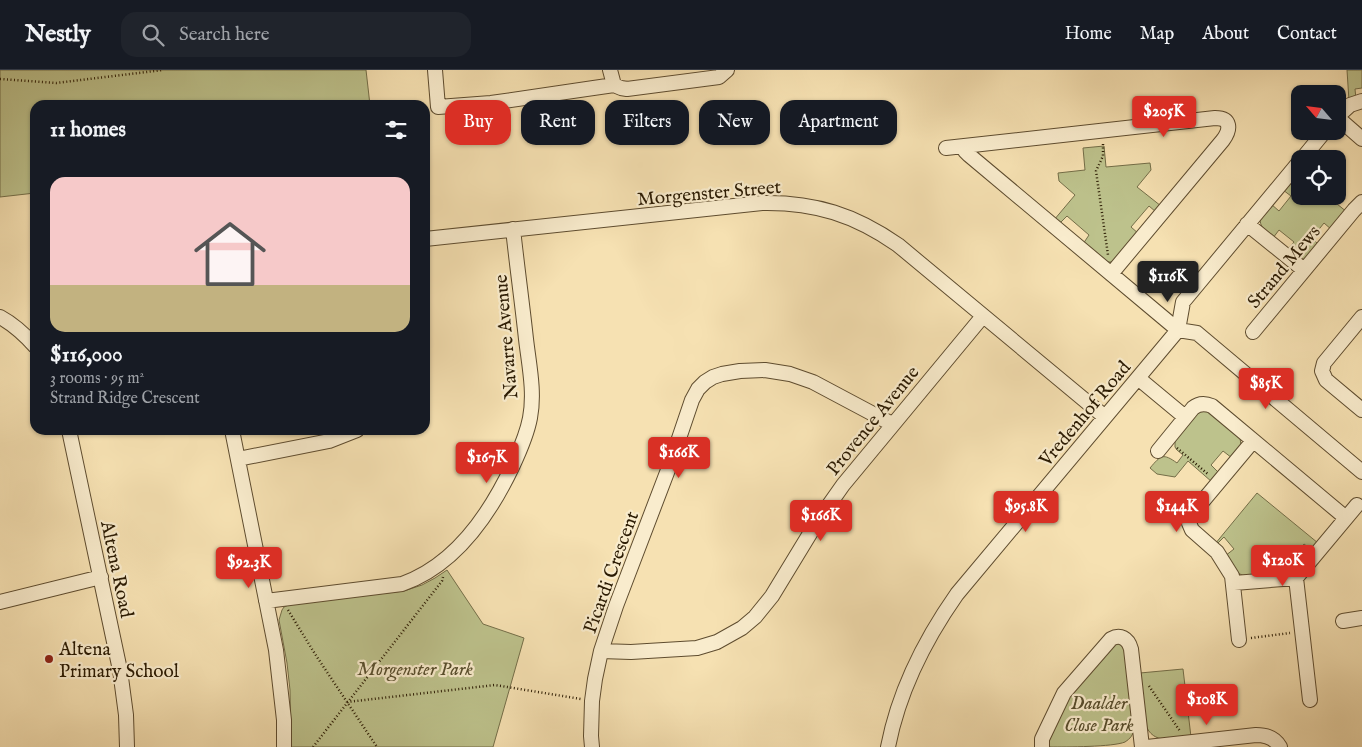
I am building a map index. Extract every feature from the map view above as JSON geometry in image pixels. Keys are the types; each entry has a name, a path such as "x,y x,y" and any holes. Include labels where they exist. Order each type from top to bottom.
{"street":[{"path":"435,70 438,107 492,103 614,85 627,89 691,81 719,77 726,70"},
{"path":"610,70 614,85"},
{"path":"1346,109 1350,105 1362,101"},
{"path":"946,148 1218,118 1226,121 1229,129 1223,140 1111,274"},
{"path":"1346,124 1362,139"},
{"path":"1309,150 1318,140"},
{"path":"964,146 965,151 969,155 1178,330 1197,333 1362,472"},
{"path":"1178,330 1183,302 1291,172"},
{"name":"Strand Mews","path":"1253,332 1362,202"},
{"name":"Morgenster Street","path":"430,238 762,203 797,204 814,207 850,217 883,234 1105,417"},
{"path":"1247,224 1304,270"},
{"name":"Navarre Avenue","path":"266,601 402,584 418,579 430,572 446,558 469,536 487,514 520,449 530,419 532,389 513,229"},
{"name":"Provence Avenue","path":"601,651 631,652 698,648 717,642 742,628 755,617 772,596 817,522 838,492 892,424 983,316"},
{"path":"0,317 30,337"},
{"path":"1362,317 1324,363 1322,371 1326,380 1362,410"},
{"name":"Vredenhof Road","path":"888,747 896,713 919,654 957,594 1178,330"},
{"name":"Picardi Crescent","path":"592,747 592,701 601,651 692,400 704,382 722,374 740,371 765,370 790,374 812,382 892,424"},
{"path":"1138,378 1185,418"},
{"path":"1158,451 1196,405 1208,404 1346,518"},
{"name":"Altena Road","path":"70,435 101,577 125,701 127,747"},
{"path":"233,435 276,650 284,720 284,747"},
{"path":"238,459 329,441 344,435"},
{"path":"1239,640 1232,576 1217,552 1192,530 1189,523 1192,514 1253,440"},
{"path":"1234,583 1296,578 1357,505"},
{"path":"0,602 101,577"},
{"path":"1296,578 1310,700"},
{"path":"1343,620 1362,618"},
{"path":"1042,747 1042,739 1060,700 1069,686 1110,639 1114,637 1122,637 1130,644 1142,747"},
{"path":"1148,747 1256,735 1274,740 1280,747"}],"path":[{"path":"0,79 56,83 163,70"},
{"path":"1098,131 1103,141 1103,156 1096,171 1111,274"},
{"path":"1168,439 1218,482"},
{"path":"313,747 442,581 446,558"},
{"path":"286,598 287,608 315,654 378,747"},
{"path":"1239,640 1302,631"},
{"path":"1134,674 1150,688 1183,735 1186,743"},
{"path":"348,702 495,684 592,701"},
{"path":"1060,700 1137,701"}],"green space":[{"path":"0,70 366,70 369,100 30,100 30,194 0,197"},
{"path":"1347,70 1362,70 1362,88 1355,89 1356,99 1349,101"},
{"path":"1104,146 1106,167 1150,163 1151,170 1137,187 1161,206 1156,212 1149,206 1131,227 1139,234 1114,262 1106,262 1083,244 1089,235 1067,216 1059,224 1054,220 1075,195 1059,181 1058,173 1085,170 1083,148"},
{"path":"1291,180 1291,196 1283,190"},
{"path":"1291,196 1291,205 1338,205 1347,212 1332,230 1324,223 1312,238 1319,245 1306,259 1303,259 1298,258 1287,250 1294,242 1279,230 1273,238 1261,225 1261,218 1271,204 1279,211"},
{"path":"1206,408 1240,438 1241,445 1232,458 1223,451 1211,465 1219,473 1212,482 1188,461 1175,477 1157,474 1150,468 1157,460 1165,457 1177,463 1183,455 1175,447 1175,439 1198,411"},
{"path":"1257,493 1318,543 1312,550 1304,544 1292,559 1299,566 1293,571 1244,576 1238,573 1225,556 1234,549 1224,537 1215,544"},
{"name":"Morgenster Park","path":"447,570 483,624 524,638 493,747 291,747 290,690 279,620 284,607 291,604 404,591 422,585"},
{"name":"Daalder Close Park","path":"1117,643 1124,646 1134,730 1132,735 1128,740 1119,744 1050,747 1048,743 1069,694 1110,646"},
{"path":"1183,669 1191,737 1158,738 1149,731 1145,724 1140,673"}],"place":[{"name":"Altena Primary School","path":"49,659"}]}
